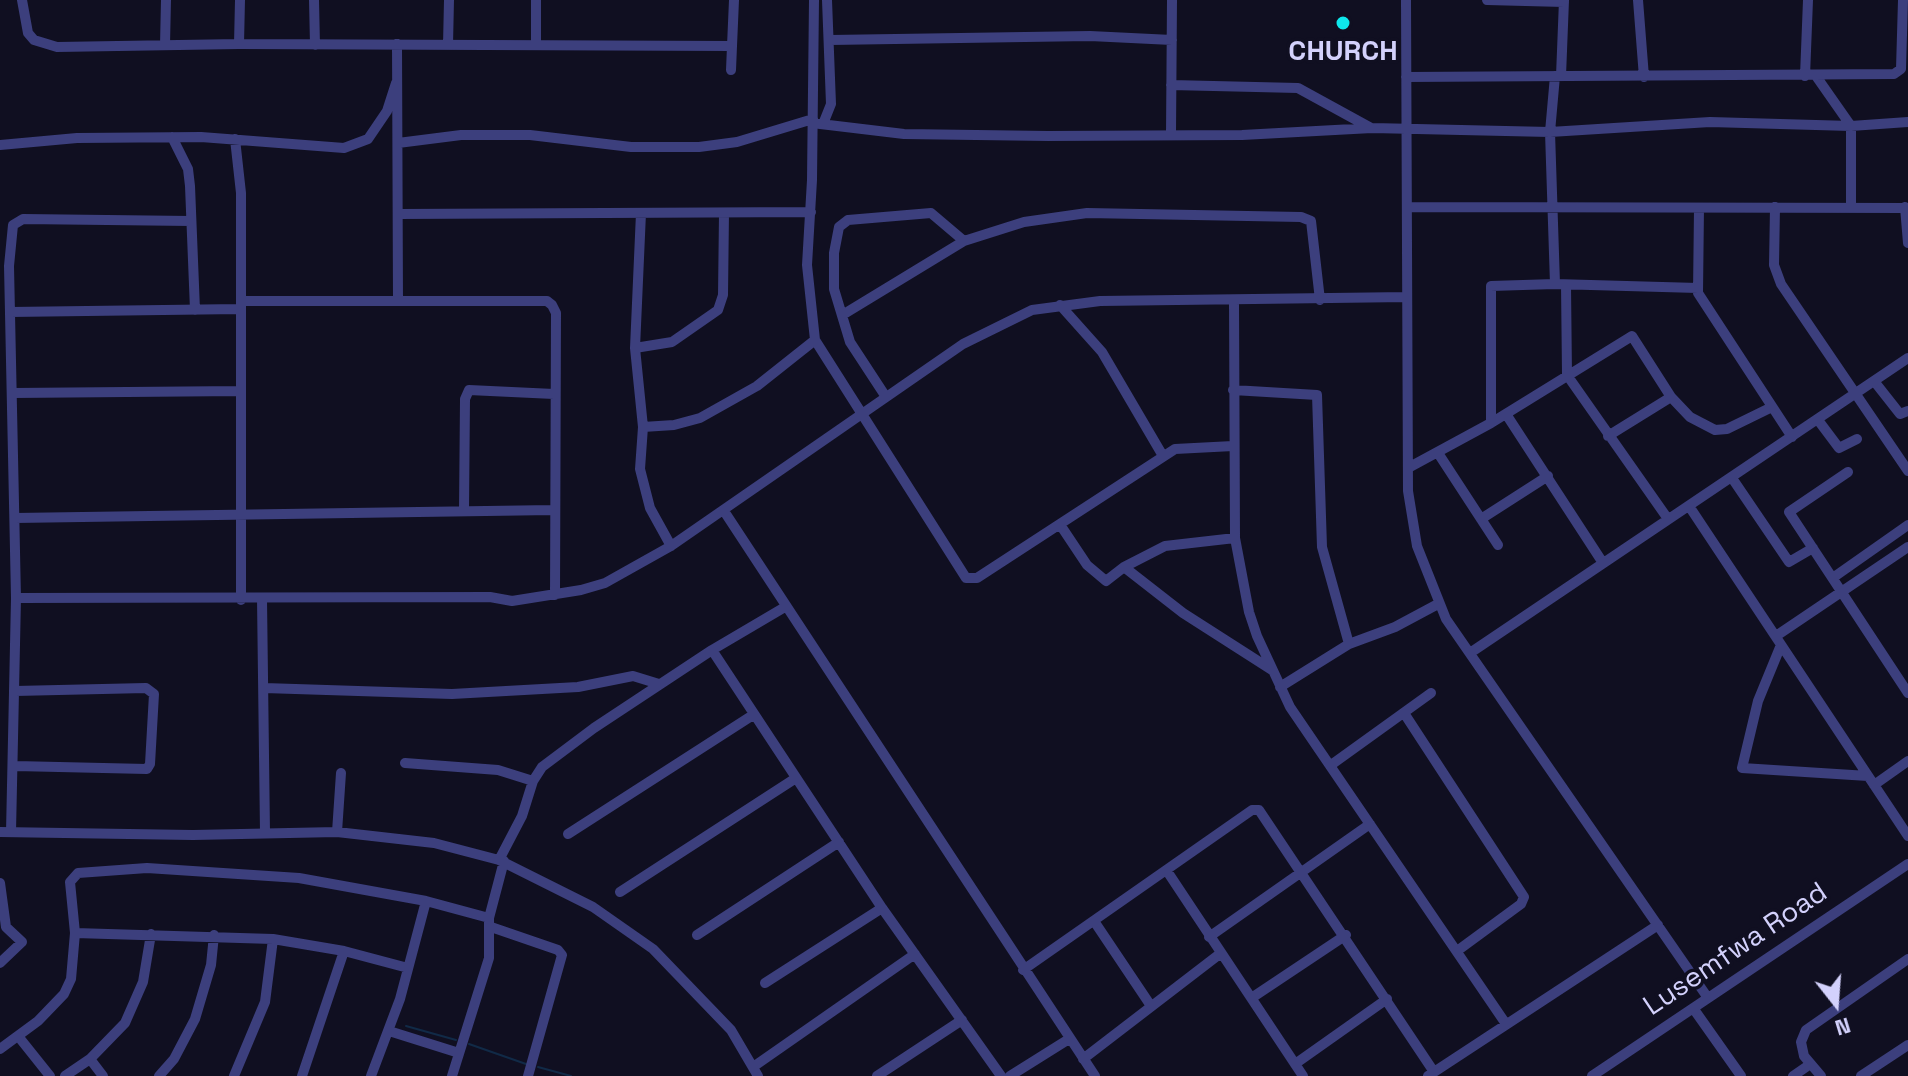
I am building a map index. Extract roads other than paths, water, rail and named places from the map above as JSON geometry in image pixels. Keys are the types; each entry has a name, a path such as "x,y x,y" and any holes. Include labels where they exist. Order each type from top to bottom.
{"street":[{"path":"22,0 28,33 44,45 732,46"},
{"path":"165,45 166,0"},
{"path":"239,44 240,0"},
{"path":"314,0 315,45"},
{"path":"448,45 449,0"},
{"path":"536,0 536,45"},
{"path":"731,70 734,0"},
{"path":"814,0 816,122 807,288 815,340 966,578 977,578 1180,447 1233,446"},
{"path":"816,122 831,104 827,0"},
{"path":"1171,134 1172,0"},
{"path":"1406,0 1408,468 1417,546 1438,604 1708,998"},
{"path":"1487,0 1564,1 1550,132 1567,375 1668,519"},
{"path":"1638,0 1644,77"},
{"path":"1808,0 1811,76 1851,126 1851,207"},
{"path":"1406,77 1894,74 1901,69 1906,40 1903,0"},
{"path":"830,40 1090,36 1172,40"},
{"path":"397,44 398,301"},
{"path":"0,145 77,138 172,137 235,139 322,148 358,146 376,129 396,83"},
{"path":"1171,85 1298,88 1372,128"},
{"path":"398,143 461,135 530,135 631,147 699,147 737,142 816,122 932,135 1171,134 1372,128 1550,132 1710,122 1851,126 1908,122"},
{"path":"172,137 188,169 195,310"},
{"path":"235,139 241,175 241,600"},
{"path":"1407,207 1907,208 1908,243"},
{"path":"1775,207 1774,265 1779,279 1908,471"},
{"path":"1699,208 1698,288 1703,305 1792,437"},
{"path":"399,214 811,212"},
{"path":"641,213 635,348 643,427 640,469 644,490 671,546"},
{"path":"635,348 672,342 718,310 723,295 724,213"},
{"path":"886,397 850,342 834,289 833,271 842,222 931,213 964,241"},
{"path":"844,314 964,241 1024,222 1087,213 1301,217 1311,221 1320,300"},
{"path":"191,221 17,221 10,234 16,598 15,766 6,832 337,832 434,843 502,860 593,907 653,949 731,1030 756,1071 915,954"},
{"path":"1491,423 1491,286 1561,284 1698,288"},
{"path":"16,598 241,600 490,597 512,601 555,595 605,583 671,546 886,397 995,326 1032,310 1060,305 1407,297"},
{"path":"10,312 195,310 240,305 398,301 547,301 556,313 555,595"},
{"path":"1234,302 1235,538 1249,612 1280,687 1506,1024"},
{"path":"1060,305 1102,352 1163,456"},
{"path":"1408,468 1491,423 1632,336 1671,397 1690,417 1720,431 1772,407"},
{"path":"643,427 674,425 700,418 757,386 815,340"},
{"path":"1470,653 1908,358"},
{"path":"1874,381 1900,414 1908,411"},
{"path":"464,510 465,399 469,390 554,394"},
{"path":"1233,390 1317,395 1322,547 1349,644"},
{"path":"13,393 241,391"},
{"path":"1608,436 1671,397"},
{"path":"1506,414 1603,563"},
{"path":"1818,420 1839,448 1857,439"},
{"path":"1438,453 1498,545"},
{"path":"1848,472 1789,511 1908,693"},
{"path":"1481,519 1548,476"},
{"path":"1732,478 1789,562 1813,548"},
{"path":"1689,506 1908,836"},
{"path":"15,518 553,510"},
{"path":"724,511 1095,1076"},
{"path":"1834,577 1908,525"},
{"path":"1061,526 1101,579 1110,579 1124,567 1178,542 1235,538"},
{"path":"1908,547 1779,641 1758,701 1742,768 1871,780 1908,761"},
{"path":"1124,567 1183,613 1272,670"},
{"path":"262,599 265,833"},
{"path":"1280,687 1349,644 1395,627 1438,604"},
{"path":"452,1076 489,958 490,922 502,860 522,816 533,781 553,759 659,684 785,607"},
{"path":"712,650 882,908 1001,1076"},
{"path":"264,688 452,694 578,687 633,676 659,684"},
{"path":"15,691 146,688 154,694 150,764 147,769 15,766"},
{"path":"1331,765 1431,693"},
{"path":"1404,713 1524,897 1521,904 1457,951"},
{"path":"568,834 753,715"},
{"path":"405,763 498,770 533,781"},
{"path":"337,832 341,773"},
{"path":"620,892 796,778"},
{"path":"1023,970 1252,810 1259,810 1346,935 1431,1074 1658,925"},
{"path":"1209,937 1370,824"},
{"path":"697,935 839,842"},
{"name":"Lusemfwa Road","path":"1592,1076 1908,864"},
{"path":"0,1049 64,994 74,966 72,875 100,871 192,870 299,878 426,901 490,922 558,950 562,955 528,1076"},
{"path":"1167,871 1303,1076"},
{"path":"0,883 6,927 22,942 0,963"},
{"path":"371,1076 389,1031 426,901"},
{"path":"765,983 882,908"},
{"path":"1094,921 1151,1006"},
{"path":"75,933 273,939 344,951 408,968"},
{"path":"65,1076 113,1038 129,1016 143,982 151,934"},
{"path":"159,1076 174,1059 195,1019 211,965 214,935"},
{"path":"1253,997 1346,935"},
{"path":"234,1076 265,1002 273,939"},
{"path":"302,1076 344,951"},
{"path":"1083,1059 1221,953"},
{"path":"1821,1076 1809,1065 1801,1042 1806,1030 1908,959"},
{"path":"1295,1064 1387,999"},
{"path":"1693,1008 1741,1076"},
{"path":"877,1076 962,1020"},
{"path":"389,1031 459,1053"},
{"path":"18,1036 50,1076"},
{"path":"1010,1076 1069,1039"},
{"path":"1861,1076 1908,1045"},
{"path":"90,1059 103,1076"},
{"path":"1793,1076 1809,1065"}],"waterway":[{"path":"406,1026 456,1040"},
{"path":"469,1044 526,1064"},
{"path":"538,1067 571,1076"}],"place":[{"name":"CHURCH","path":"1343,23"}]}
